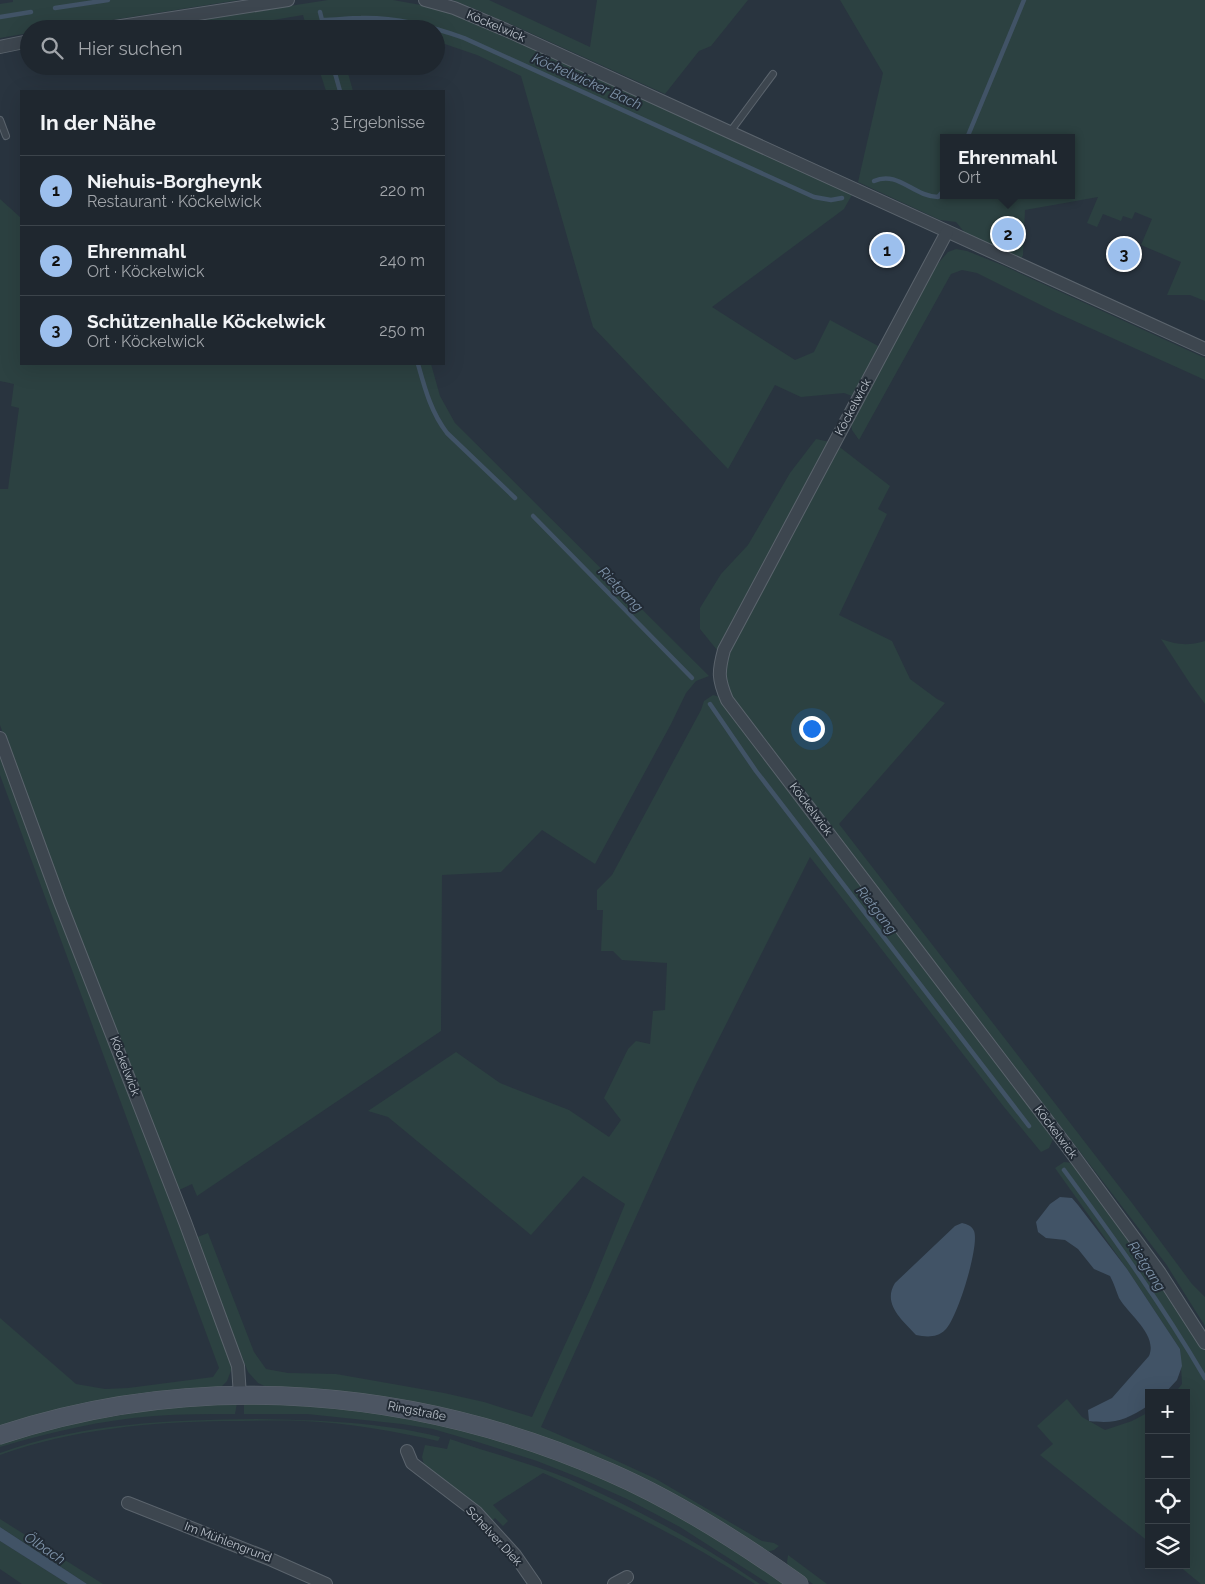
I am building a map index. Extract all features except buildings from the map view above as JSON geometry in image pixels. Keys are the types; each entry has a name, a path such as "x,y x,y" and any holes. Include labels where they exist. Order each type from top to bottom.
{"main road":[{"name":"Ringstraße","path":"0,1435 86,1411 141,1402 199,1396 301,1396 390,1405 443,1416 538,1443 611,1472 708,1524 770,1563 799,1584"}],"street":[{"path":"160,20 288,0"},
{"name":"Köckelwick","path":"425,0 454,8 506,30 1205,349"},
{"path":"0,47 20,43"},
{"name":"Köckelwick","path":"947,232 724,650 720,664 720,683 727,700 1066,1145 1160,1273 1205,1343"},
{"name":"Köckelwick","path":"0,738 60,902 192,1240 238,1366 240,1396"},
{"name":"Schelver Diek","path":"407,1451 412,1463 476,1512 515,1555 535,1584"},
{"name":"Im Mühlengrund","path":"128,1503 280,1563 326,1584"},
{"path":"614,1584 627,1578"}],"lane":[{"path":"730,132 773,74"},
{"path":"0,120 6,136"}],"green space":[{"path":"13,0 239,0 112,20 20,20 20,35 0,38 0,4 13,2"},
{"path":"328,0 393,0 432,7 460,15 853,193 844,209 712,307 795,360 814,352 830,320 880,347 852,396 844,393 801,397 775,385 728,469 593,327 521,76 477,55 445,44 445,20 304,20 303,15 274,20 200,20"},
{"path":"453,0 489,0 590,47 597,0 748,0 711,46 699,51 665,94"},
{"path":"840,0 1205,0 1205,301 1190,295 1167,295 1181,262 1141,245 1152,219 1135,212 1132,219 1123,216 1121,221 1103,214 1097,227 1087,223 1098,197 1025,210 1023,255 1021,259 966,234 956,222 940,220 858,182 883,73"},
{"path":"321,75 349,75 353,90 326,90"},
{"path":"0,199 20,217 20,365 431,365 440,396 455,423 709,676 696,681 686,693 595,864 542,830 501,872 442,875 441,1031 197,1196 192,1184 179,1190 19,780 0,725 0,489 8,489 19,408 11,406 14,384 0,381"},
{"path":"956,249 967,251 1002,265 1205,358 1205,380 1057,313 977,273 962,270 951,274 859,440 852,430 851,422 935,267 948,252"},
{"path":"816,439 830,442 717,650 700,629 700,608 721,574 748,545 790,473"},
{"path":"837,445 890,486 878,509 887,514 839,615 892,641 910,679 945,703 839,824 1132,1203 1192,1284 1205,1297 1205,1326 1166,1264 729,694 724,681 728,653"},
{"path":"1161,639 1183,644 1205,641 1205,704 1191,685"},
{"path":"713,695 720,697 1054,1137 1049,1148 1041,1152 810,857 696,1084 541,1427 656,1479 762,1541 779,1546 767,1552 657,1486 569,1446 488,1420 434,1406 349,1393 269,1388 258,1383 248,1372 195,1238 208,1233 254,1352 266,1369 288,1373 336,1374 444,1393 484,1402 532,1417 590,1290 625,1204 583,1176 531,1235 388,1117 368,1111 456,1052 500,1083 569,1110 609,1137 621,1120 604,1098 628,1049 636,1041 650,1044 653,1011 665,1010 667,963 622,960 613,951 601,951 603,910 597,910 597,890 612,875 701,710 704,701"},
{"path":"0,753 231,1361 232,1368 227,1381 221,1387 169,1390 108,1400 37,1415 0,1426 0,1318 76,1384 105,1389 128,1388 213,1377 219,1368 0,775"},
{"path":"1064,1162 1074,1163 1162,1282 1205,1348 1205,1584 1201,1584 1183,1569 1190,1569 1190,1389 1178,1389 1182,1384 1180,1349 1127,1269 1055,1168"},
{"path":"1067,1399 1082,1417 1105,1430 1132,1421 1145,1414 1145,1539 1040,1455 1053,1444 1037,1426"},
{"path":"237,1403 235,1414 164,1415 115,1420 38,1436 0,1447 0,1443 66,1424 170,1407"},
{"path":"244,1403 326,1406 379,1412 489,1435 599,1475 701,1528 787,1584 769,1584 680,1527 627,1499 537,1461 433,1429 307,1414 244,1414"},
{"path":"256,1419 326,1421 372,1425 440,1437 438,1441 371,1428 320,1422 169,1423 84,1433 28,1446 0,1455 0,1453 31,1443 94,1429 159,1422"},
{"path":"450,1439 540,1468 594,1490 691,1540 760,1584 755,1584 651,1524 543,1473 493,1505 508,1521 503,1526 495,1518 492,1521 484,1511 424,1465 422,1457 425,1445 447,1449"},
{"path":"0,1519 103,1584 87,1584 0,1527"},
{"path":"0,1541 68,1584 22,1584 0,1569"},
{"path":"788,1555 827,1584 813,1584 788,1566"}],"water":[{"path":"1060,1197 1072,1198 1127,1269 1180,1349 1182,1366 1177,1380 1169,1389 1145,1389 1145,1407 1120,1420 1107,1422 1089,1421 1088,1410 1112,1398 1149,1356 1150,1340 1119,1298 1110,1276 1094,1269 1078,1249 1065,1240 1046,1238 1038,1232 1036,1222 1050,1204"},
{"path":"962,1223 972,1228 975,1239 971,1266 961,1298 950,1323 942,1333 931,1336 916,1335 905,1324 892,1305 891,1298 895,1283 955,1226"},
{"path":"0,1527 87,1584 68,1584 0,1541"}],"waterway":[{"name":"Köckelwicker Bach","path":"55,8 108,0"},
{"name":"Köckelwicker Bach","path":"969,134 1024,0"},
{"name":"Köckelwicker Bach","path":"0,17 31,12"},
{"name":"Köckelwicker Bach","path":"320,12 322,20"},
{"name":"Köckelwicker Bach","path":"322,20 361,18 394,20"},
{"name":"Köckelwicker Bach","path":"445,32 464,38 814,197 831,200 842,198"},
{"name":"Rietgang","path":"336,75 340,90"},
{"name":"Köckelwicker Bach","path":"874,181 891,179 929,196 938,197 940,195"},
{"name":"Rietgang","path":"418,365 426,391 441,425 515,498"},
{"name":"Rietgang","path":"533,516 692,678"},
{"name":"Rietgang","path":"710,704 756,771 1029,1126"},
{"name":"Rietgang","path":"1064,1170 1155,1298 1205,1378"}],"place":[{"name":"Ehrenmahl","path":"1008,234"},
{"name":"Niehuis-Borgheynk","path":"887,250"},
{"name":"Schützenhalle Köckelwick","path":"1124,254"}],"water label":[{"name":"Ölbach","path":"45,1548"}]}
